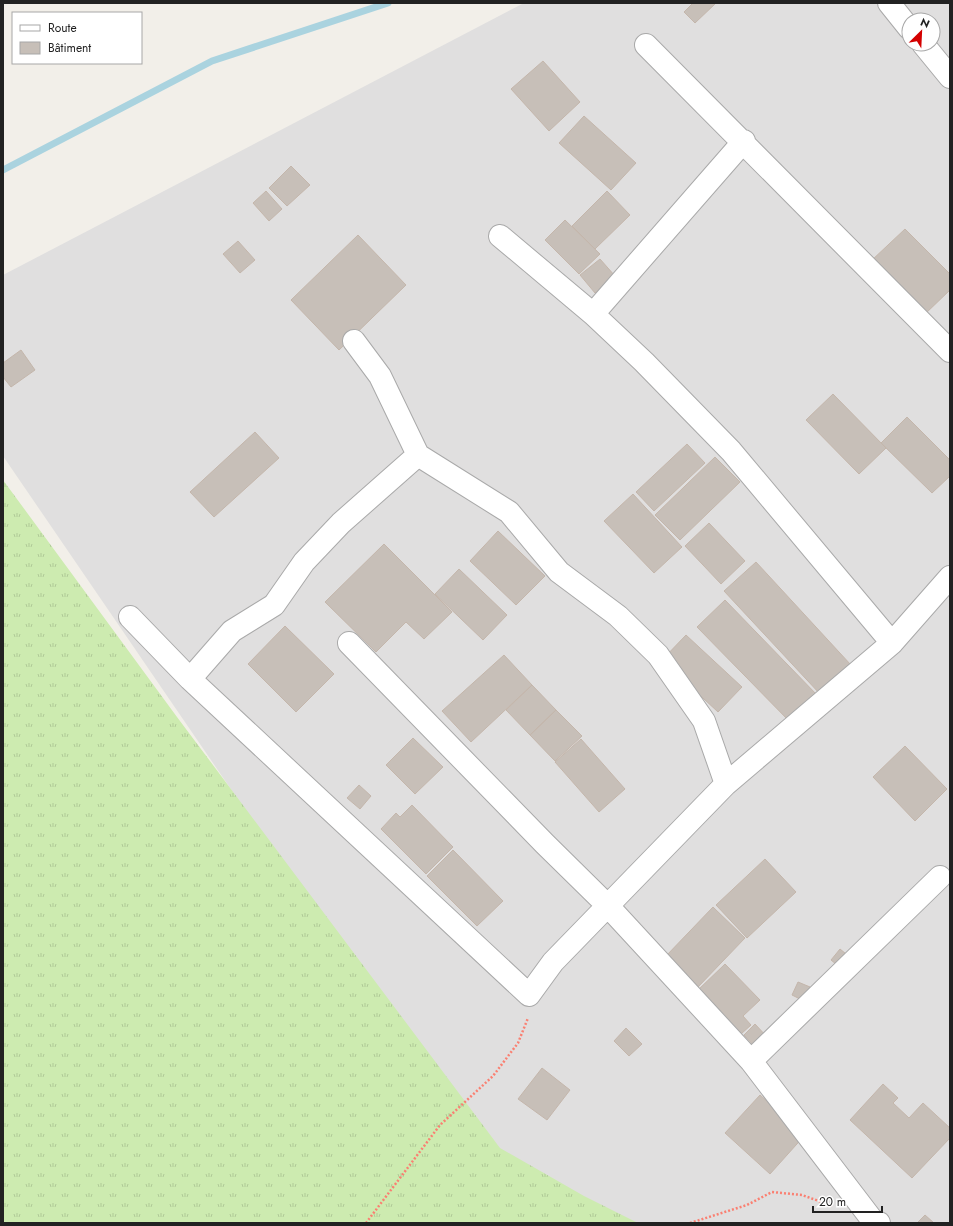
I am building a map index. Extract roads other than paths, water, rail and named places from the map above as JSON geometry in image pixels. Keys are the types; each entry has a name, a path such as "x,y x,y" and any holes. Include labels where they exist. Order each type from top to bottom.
{"street":[{"path":"893,4 901,16"},
{"path":"646,44 950,351"},
{"path":"929,52 950,77"},
{"path":"593,314 744,142"},
{"path":"500,236 593,314 644,362 731,451 892,643"},
{"path":"354,341 380,376 418,454 509,512 559,572 618,616 658,655 704,721 726,784"},
{"path":"190,679 232,631 274,605 304,562 341,523 418,454"},
{"path":"130,617 190,679 528,995 553,962 726,784 892,643 950,577"},
{"path":"349,643 545,844 607,905 751,1061 873,1221 879,1223"},
{"path":"751,1061 940,877"}],"waterway":[{"path":"3,170 212,61 388,3"}]}
